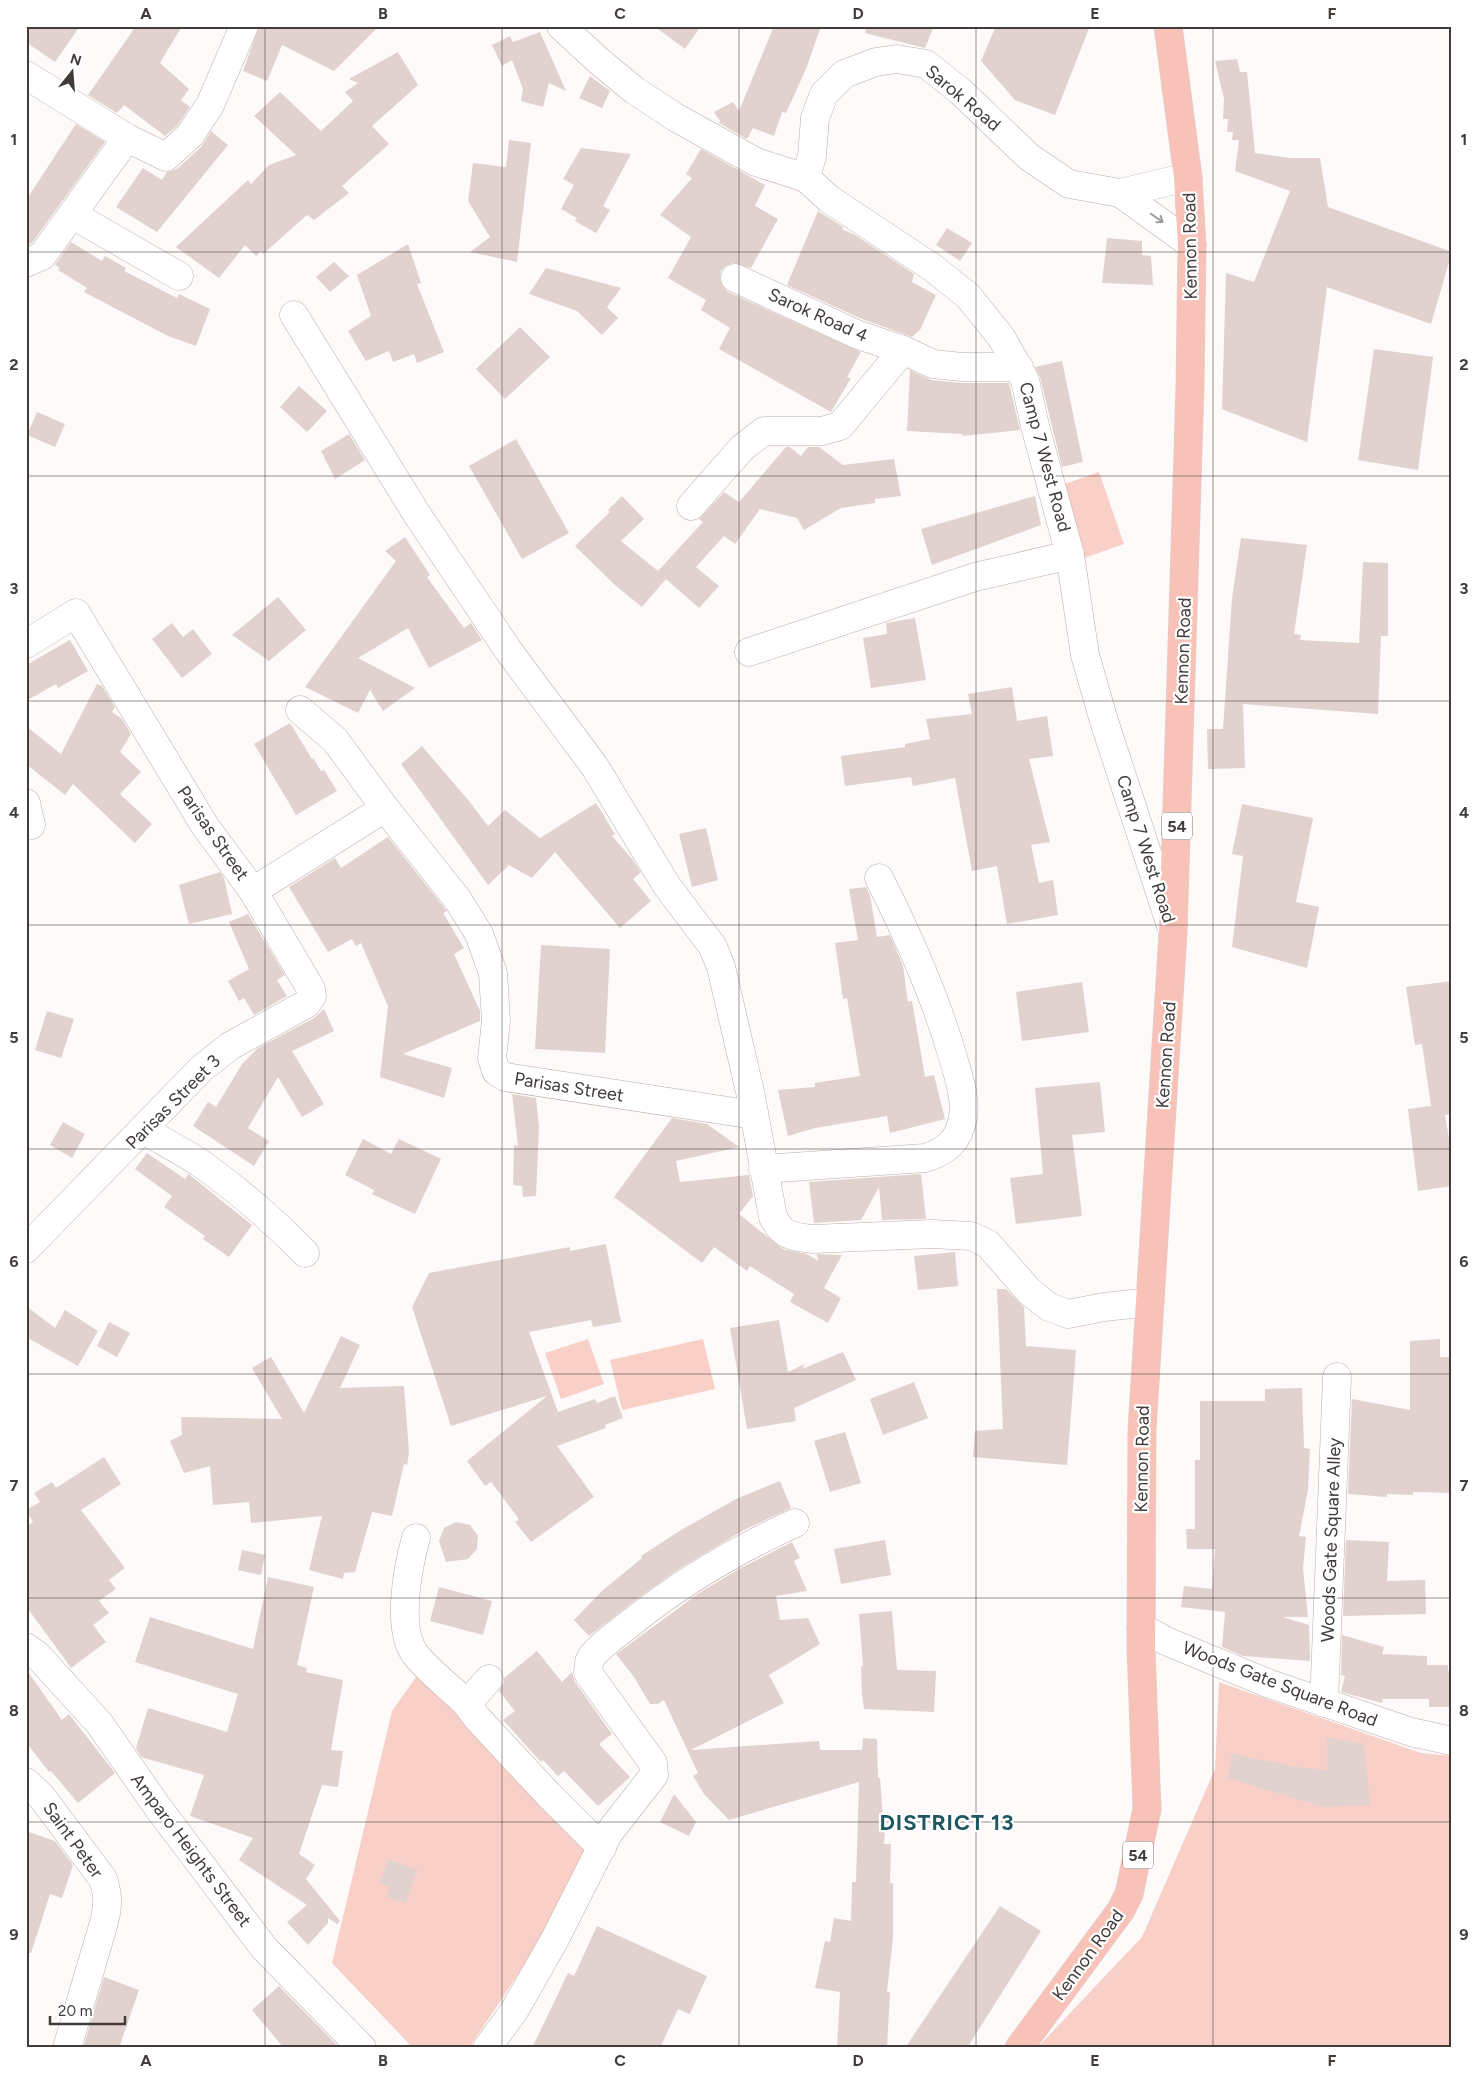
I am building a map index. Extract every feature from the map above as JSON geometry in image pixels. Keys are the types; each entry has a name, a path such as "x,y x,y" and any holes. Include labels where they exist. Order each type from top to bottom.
{"highway":[{"name":"Kennon Road","path":"1019,2048 1113,1924 1129,1894 1147,1809 1149,1639 1142,1430 1174,933 1187,519 1192,245 1188,177 1168,26"}],"street":[{"path":"26,75 126,138 166,156 190,135 210,105 244,26"},
{"name":"Camp 7 West Road","path":"561,26 634,90 675,117 756,162 806,178 829,199 933,268 968,296 1002,337 1025,380 1070,555 1085,655 1104,721 1174,933"},
{"name":"Sarok Road","path":"806,178 812,156 815,118 824,94 844,74 876,62 897,58 926,64 960,91 1029,157 1069,184 1120,192 1188,177"},
{"path":"26,263 42,256 126,138"},
{"name":"Sarok Road","path":"1120,192 1192,245"},
{"path":"73,215 179,276"},
{"name":"Sarok Road 4","path":"736,278 847,330 903,350 932,364 962,367 1019,368"},
{"path":"294,315 418,516 508,650 595,767 634,828 667,886 713,947 721,967 754,1115 773,1217 781,1230 793,1237 955,1234 971,1236 988,1244 1029,1291 1049,1308 1068,1314 1104,1307 1150,1302"},
{"path":"691,506 742,448 756,439 764,430 822,431 840,426 903,350"},
{"path":"749,652 975,577 1070,555"},
{"name":"Parisas Street","path":"26,644 76,614 205,826 254,891 385,808 458,900 487,951 493,973 496,1021 492,1058 496,1071 505,1077 754,1115"},
{"path":"300,710 335,740 385,808"},
{"path":"764,1169 924,1158 942,1152 952,1143 960,1129 963,1116 963,1101 950,1048 916,954 879,878"},
{"name":"Parisas Street 3","path":"28,1244 144,1130 201,1069 223,1052 310,1001 311,989 254,891"},
{"path":"144,1130 199,1162 273,1221 306,1253"},
{"name":"Woods Gate Square Alley","path":"1324,1703 1337,1377"},
{"path":"486,2048 514,2011 555,1939 614,1825 650,1782 655,1770 644,1749 588,1673 589,1662 592,1656 649,1608 688,1580 739,1549 795,1523"},
{"path":"416,1538 407,1568 405,1593 408,1637 414,1653 468,1704 484,1725 602,1848"},
{"name":"Woods Gate Square Road","path":"1149,1639 1324,1703 1411,1732 1452,1741"},
{"name":"Amparo Heights Street","path":"26,1647 37,1655 98,1723 159,1809 264,1948 362,2048"},
{"path":"468,1704 490,1679"},
{"name":"Saint Peter","path":"26,1782 42,1796 103,1879 108,1893 108,1906 103,1926 66,2048"}],"shaded area":[{"path":"1099,472 1124,544 1084,558 1059,486"},
{"path":"588,1339 604,1384 561,1399 545,1353"},
{"path":"703,1339 715,1389 622,1410 610,1360"},
{"path":"421,1670 599,1853 469,2048 413,2048 332,1963 392,1711"},
{"path":"1219,1682 1421,1753 1452,1756 1452,2048 1037,2048 1142,1937 1215,1769"}],"building":[{"path":"26,26 80,26 55,62 26,42"},
{"path":"136,26 182,26 160,63 189,89 181,100 190,107 178,125 165,136 124,105 117,113 88,95"},
{"path":"259,26 379,26 334,71 282,45 267,81 243,71"},
{"path":"654,26 701,26 685,49"},
{"path":"774,26 821,26 806,69 786,113 782,112 774,136 753,128 747,139 719,123 720,121 714,112 733,102 739,111"},
{"path":"866,26 934,26 925,48 865,33"},
{"path":"996,26 1090,26 1055,115 1015,100 981,61"},
{"path":"540,32 566,91 549,83 543,107 521,101 523,89 512,60 502,66 492,45 510,36 513,42"},
{"path":"398,52 418,85 372,126 389,144 342,186 349,193 314,220 307,215 263,254 261,251 256,256 245,245 219,278 176,247 248,180 251,184 269,165 296,155 254,116 280,92 321,131 353,101 345,92 358,83 349,79"},
{"path":"1237,59 1240,72 1247,72 1255,153 1290,158 1320,158 1328,207 1452,252 1431,324 1327,287 1307,442 1222,409 1226,273 1254,282 1290,191 1235,171 1239,140 1232,140 1233,132 1227,132 1228,119 1223,119 1224,99 1215,61"},
{"path":"590,76 610,91 602,108 579,98"},
{"path":"76,124 105,142 32,243 26,246 26,200"},
{"path":"211,131 228,145 157,232 116,207 143,168 162,180 167,172 177,169 201,147"},
{"path":"509,140 531,143 517,262 470,252 490,237 468,201 473,163 506,167"},
{"path":"581,148 631,154 603,206 610,210 596,233 575,221 577,218 561,209 574,185 563,179"},
{"path":"701,149 765,185 755,206 778,219 751,268 733,263 721,271 720,280 723,287 728,292 861,352 847,377 851,378 831,412 719,349 730,328 701,310 706,300 668,278 691,237 660,215 692,178 686,174"},
{"path":"818,211 843,227 842,229 855,235 914,274 912,282 936,295 920,330 912,337 862,319 787,285"},
{"path":"947,228 972,243 960,261 936,245"},
{"path":"1107,238 1142,241 1142,255 1151,256 1153,285 1102,283"},
{"path":"71,242 102,261 105,256 126,268 124,271 177,298 179,294 210,309 196,346 168,336 84,292 87,288 58,270 60,268 55,265"},
{"path":"408,244 421,283 417,284 444,352 417,363 414,354 393,362 389,351 366,361 348,331 371,316 357,275"},
{"path":"334,262 349,276 330,292 316,277"},
{"path":"546,268 621,288 607,307 618,318 602,335 577,311 529,294"},
{"path":"520,327 550,357 505,399 476,369"},
{"path":"1374,349 1433,357 1418,470 1358,460"},
{"path":"1062,361 1083,462 1062,467 1040,377 1035,367"},
{"path":"910,370 931,380 962,383 1009,383 1020,430 963,436 962,434 907,431"},
{"path":"299,386 327,411 307,432 280,407"},
{"path":"37,412 65,424 55,447 27,435"},
{"path":"349,434 365,460 335,479 321,451"},
{"path":"516,439 569,533 522,559 469,466"},
{"path":"786,447 790,447 801,456 808,447 819,447 843,465 894,459 901,496 875,499 875,503 841,508 804,530 797,518 760,509 735,544 724,536 696,567 719,586 699,608 666,579 642,607 616,586 575,546 610,512 608,510 622,496 644,519 621,541 658,571 703,522 699,519 724,492 739,502"},
{"path":"1035,496 1041,525 932,565 921,529"},
{"path":"405,537 430,575 427,577 464,628 471,623 482,640 429,668 408,628 358,658 415,688 383,711 370,690 358,713 305,687 396,561 385,551"},
{"path":"1241,538 1307,545 1294,634 1301,635 1300,640 1359,643 1363,562 1388,563 1388,636 1381,636 1378,714 1243,704 1245,768 1208,769 1207,729 1223,729 1232,598"},
{"path":"278,597 306,630 269,661 232,635"},
{"path":"915,618 926,680 871,688 863,638 887,634 886,623"},
{"path":"172,623 183,637 193,629 212,654 182,678 152,639"},
{"path":"70,640 88,671 58,688 56,684 26,701 26,665"},
{"path":"97,684 102,686 115,707 112,712 122,719 131,734 120,752 141,772 120,794 152,824 135,843 73,784 65,795 26,764 26,726 61,754"},
{"path":"1012,687 1017,721 1047,716 1053,756 1029,759 1050,842 1031,845 1039,883 1053,880 1058,915 1007,924 997,866 972,871 955,778 913,786 911,777 845,786 841,756 905,747 905,744 930,739 926,719 972,714 968,694"},
{"path":"290,723 312,759 321,771 324,770 337,791 296,815 254,744"},
{"path":"422,746 488,826 505,810 540,838 596,803 615,834 612,836 641,872 633,879 651,901 620,928 555,852 532,878 509,865 488,885 401,764"},
{"path":"1242,804 1313,818 1296,902 1319,907 1307,968 1232,947 1243,856 1232,854"},
{"path":"706,828 718,880 692,887 679,834"},
{"path":"388,837 447,911 443,913 464,948 454,954 480,1011 480,1021 403,1054 452,1068 444,1098 380,1077 388,1006 361,943 356,946 352,939 328,952 289,887 335,858 341,868"},
{"path":"220,872 224,878 232,914 189,924 179,885"},
{"path":"866,887 870,895 877,937 890,935 903,966 908,1002 912,1001 925,1077 934,1075 945,1119 890,1133 887,1116 815,1128 788,1136 778,1090 815,1087 815,1083 860,1076 847,998 843,999 835,943 858,940 849,889"},
{"path":"248,914 285,975 277,980 287,996 254,1015 244,998 239,1001 228,981 249,969 229,922"},
{"path":"541,945 610,949 605,1053 535,1049"},
{"path":"1452,981 1452,1114 1445,1115 1452,1157 1452,1186 1418,1191 1408,1109 1431,1106 1422,1044 1415,1045 1406,987"},
{"path":"1082,982 1089,1032 1022,1041 1016,992"},
{"path":"324,1009 334,1031 292,1051 324,1104 302,1117 278,1077 248,1128 269,1141 254,1166 193,1126 208,1102 216,1107 242,1064 258,1048 314,1018"},
{"path":"47,1011 74,1019 61,1058 35,1050"},
{"path":"1100,1082 1105,1132 1072,1135 1082,1216 1016,1224 1010,1178 1043,1174 1035,1088"},
{"path":"512,1094 536,1098 539,1126 536,1196 523,1197 522,1186 513,1185 514,1145 518,1146"},
{"path":"672,1118 707,1124 739,1147 676,1161 680,1182 749,1175 753,1196 739,1214 783,1249 807,1254 818,1261 817,1254 842,1255 824,1288 841,1298 828,1323 790,1302 794,1294 750,1266 747,1271 714,1247 702,1263 614,1197"},
{"path":"63,1122 85,1134 72,1158 50,1145"},
{"path":"363,1139 391,1154 399,1139 441,1159 415,1214 372,1194 374,1190 345,1175"},
{"path":"147,1153 185,1179 188,1174 191,1176 252,1225 229,1257 203,1239 205,1236 164,1207 172,1196 135,1169"},
{"path":"921,1174 926,1219 882,1220 879,1187 861,1220 814,1223 809,1182"},
{"path":"606,1244 621,1322 593,1327 591,1320 529,1332 558,1412 595,1399 597,1403 615,1396 623,1418 605,1425 606,1428 557,1446 594,1497 531,1542 515,1522 519,1519 491,1482 485,1486 467,1461 547,1396 451,1426 412,1307 429,1273 570,1247 570,1251"},
{"path":"955,1252 958,1286 918,1290 914,1256"},
{"path":"997,1289 1006,1289 1024,1307 1026,1346 1076,1350 1067,1465 973,1457 975,1431 1003,1429"},
{"path":"26,1306 55,1328 65,1310 98,1331 78,1366 26,1337"},
{"path":"779,1320 788,1372 805,1364 802,1369 843,1352 856,1380 794,1408 796,1421 747,1429 730,1328"},
{"path":"109,1322 130,1333 117,1357 97,1346"},
{"path":"341,1336 360,1345 340,1388 404,1386 409,1453 407,1465 404,1464 392,1516 372,1512 355,1572 344,1573 343,1579 309,1570 322,1516 251,1523 249,1502 213,1505 210,1466 184,1473 170,1441 182,1435 181,1417 282,1419 252,1368 271,1357 304,1413"},
{"path":"1440,1339 1440,1357 1452,1357 1452,1493 1413,1492 1413,1495 1387,1494 1387,1497 1348,1494 1352,1399 1410,1410 1410,1341"},
{"path":"914,1382 928,1418 883,1435 870,1399"},
{"path":"1302,1388 1304,1448 1310,1449 1308,1490 1299,1536 1306,1537 1303,1568 1308,1617 1283,1617 1309,1625 1310,1661 1243,1656 1222,1647 1225,1612 1181,1607 1184,1586 1212,1589 1215,1549 1187,1549 1186,1529 1195,1529 1195,1460 1200,1460 1200,1401 1265,1401 1265,1389"},
{"path":"845,1432 861,1483 830,1492 814,1441"},
{"path":"104,1457 121,1484 81,1510 125,1568 109,1580 116,1589 99,1601 109,1613 93,1625 106,1642 71,1668 26,1606 26,1527 33,1522 26,1510 40,1502 34,1493 52,1482 56,1488"},
{"path":"780,1481 791,1508 744,1530 682,1567 589,1636 574,1620 602,1591 642,1558 641,1556 681,1530 738,1498"},
{"path":"456,1522 470,1525 478,1536 477,1549 468,1559 446,1562 439,1541 444,1528"},
{"path":"885,1540 891,1575 841,1584 834,1549"},
{"path":"1346,1540 1389,1542 1387,1581 1425,1580 1426,1614 1343,1616"},
{"path":"792,1542 800,1558 794,1561 807,1591 776,1596 780,1620 808,1618 820,1644 769,1675 784,1703 691,1750 819,1741 820,1750 862,1750 863,1738 877,1739 878,1778 880,1778 883,1817 886,1817 884,1844 891,1844 890,1883 893,1883 893,1938 887,1992 890,1992 887,2048 837,2048 840,1992 815,1988 825,1941 830,1942 834,1918 851,1921 852,1882 856,1882 859,1782 729,1820 704,1794 693,1776 698,1773 664,1700 658,1704 650,1704 634,1677 616,1654 699,1593 739,1569"},
{"path":"242,1550 265,1555 261,1575 238,1570"},
{"path":"268,1577 314,1587 297,1665 307,1668 306,1672 343,1680 331,1750 343,1751 338,1787 322,1785 299,1854 315,1865 306,1879 340,1921 337,1924 328,1918 328,1923 308,1945 287,1922 307,1905 239,1860 253,1838 190,1816 204,1775 141,1757 136,1748 148,1708 227,1732 238,1694 135,1662 150,1617 253,1649"},
{"path":"439,1587 492,1601 483,1635 430,1621"},
{"path":"892,1611 897,1670 936,1671 934,1712 864,1709 859,1614"},
{"path":"1342,1635 1384,1647 1382,1654 1427,1656 1427,1665 1448,1665 1448,1671 1452,1671 1451,1707 1429,1707 1429,1699 1383,1699 1382,1703 1341,1692 1345,1676 1341,1675"},
{"path":"537,1651 562,1682 572,1672 575,1682 612,1734 599,1744 630,1777 598,1806 564,1771 558,1776 543,1760 541,1762 503,1720 515,1711 499,1691 504,1683 504,1678"},
{"path":"26,1669 62,1720 69,1714 115,1773 78,1803 51,1771 49,1772 26,1742"},
{"path":"1327,1737 1364,1744 1370,1805 1323,1807 1228,1778 1232,1754 1303,1768 1328,1770"},
{"path":"674,1794 696,1822 689,1836 660,1822"},
{"path":"26,1831 55,1841 73,1865 62,1898 50,1894 31,1953 26,1953"},
{"path":"388,1859 417,1870 406,1903 386,1897 390,1887 380,1884"},
{"path":"1000,1906 1041,1931 967,2048 905,2048"},
{"path":"597,1926 707,1976 690,2014 678,2009 660,2048 532,2048 568,1973 574,1976"},
{"path":"104,1977 139,1990 119,2048 83,2048"},
{"path":"279,1986 340,2048 284,2048 252,2010"}],"district":[{"name":"DISTRICT 13","path":"947,1822"}]}
